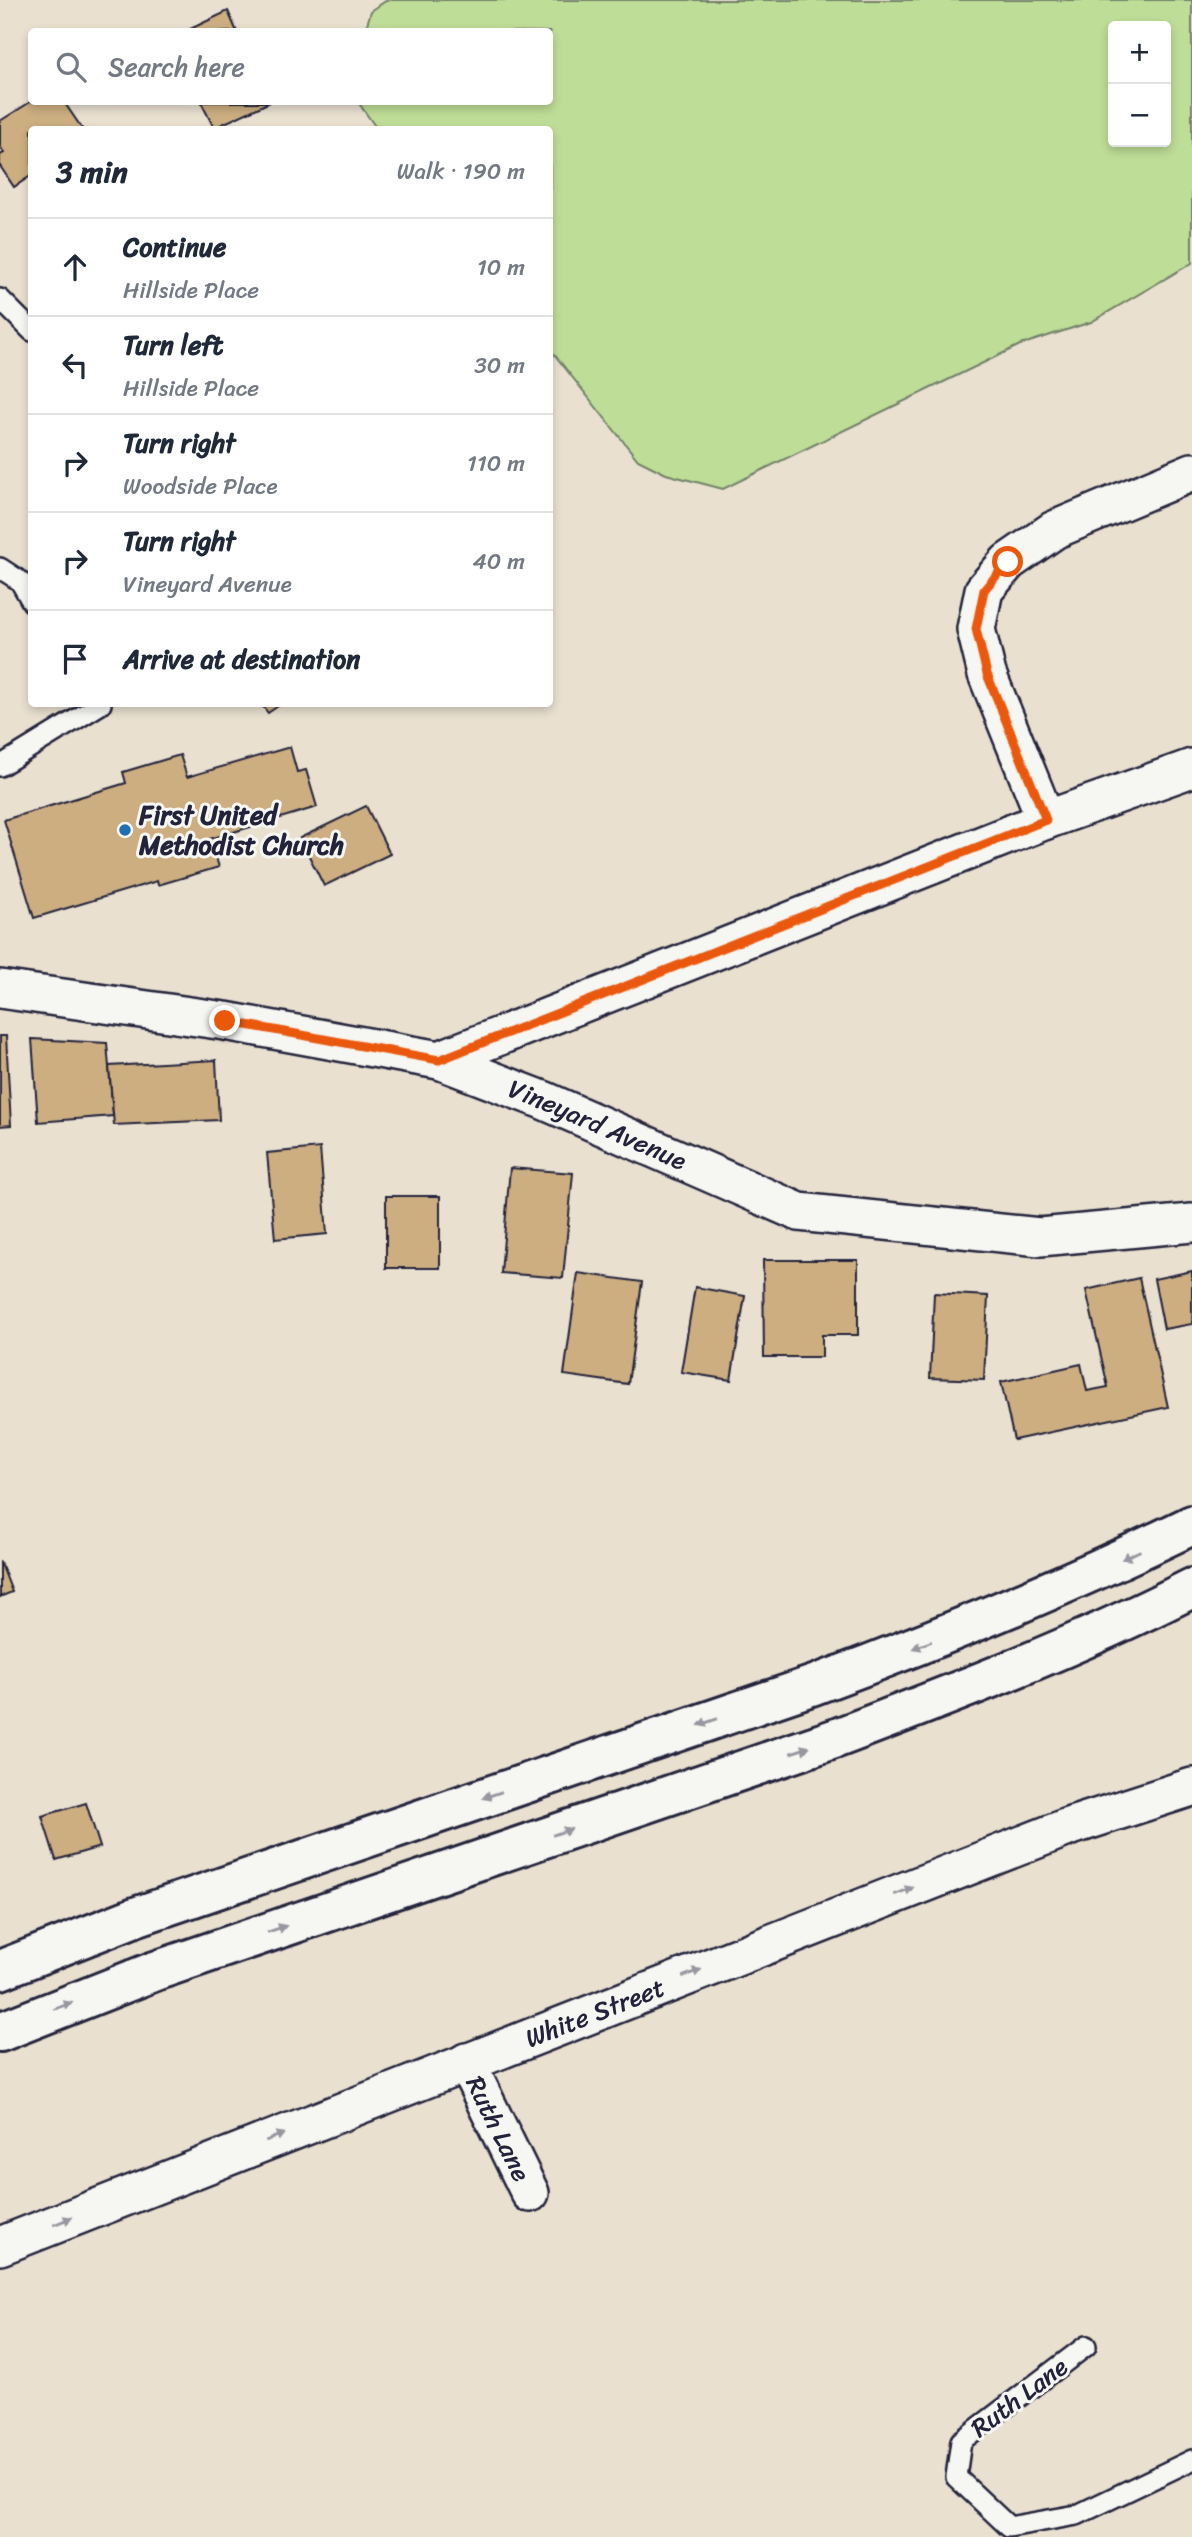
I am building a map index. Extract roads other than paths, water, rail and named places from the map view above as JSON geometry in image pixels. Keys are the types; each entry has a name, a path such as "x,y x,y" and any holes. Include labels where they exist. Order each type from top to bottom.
{"highway":[{"path":"0,1970 135,1917 814,1685 922,1645 1027,1602 1192,1525"},
{"path":"0,2032 155,1971 870,1725 1050,1654 1192,1588"}],"street":[{"path":"1046,820 987,674 976,629 984,590 1008,562 1054,530 1192,472"},
{"path":"439,1060 1046,820 1192,768"},
{"name":"Vineyard Avenue","path":"0,989 225,1021 439,1060 543,1100 799,1212 1040,1237 1192,1223"},
{"name":"White Street","path":"0,2246 1068,1826 1192,1787"},
{"name":"Ruth Lane","path":"466,2062 530,2193"}],"lane":[{"path":"0,299 28,327"},
{"path":"0,568 20,581 28,595"},
{"path":"0,766 90,707"},
{"name":"Ruth Lane","path":"1086,2346 961,2441 956,2477 1009,2527 1077,2515 1192,2460"}],"place":[{"name":"First United Methodist Church","path":"125,830"}]}
